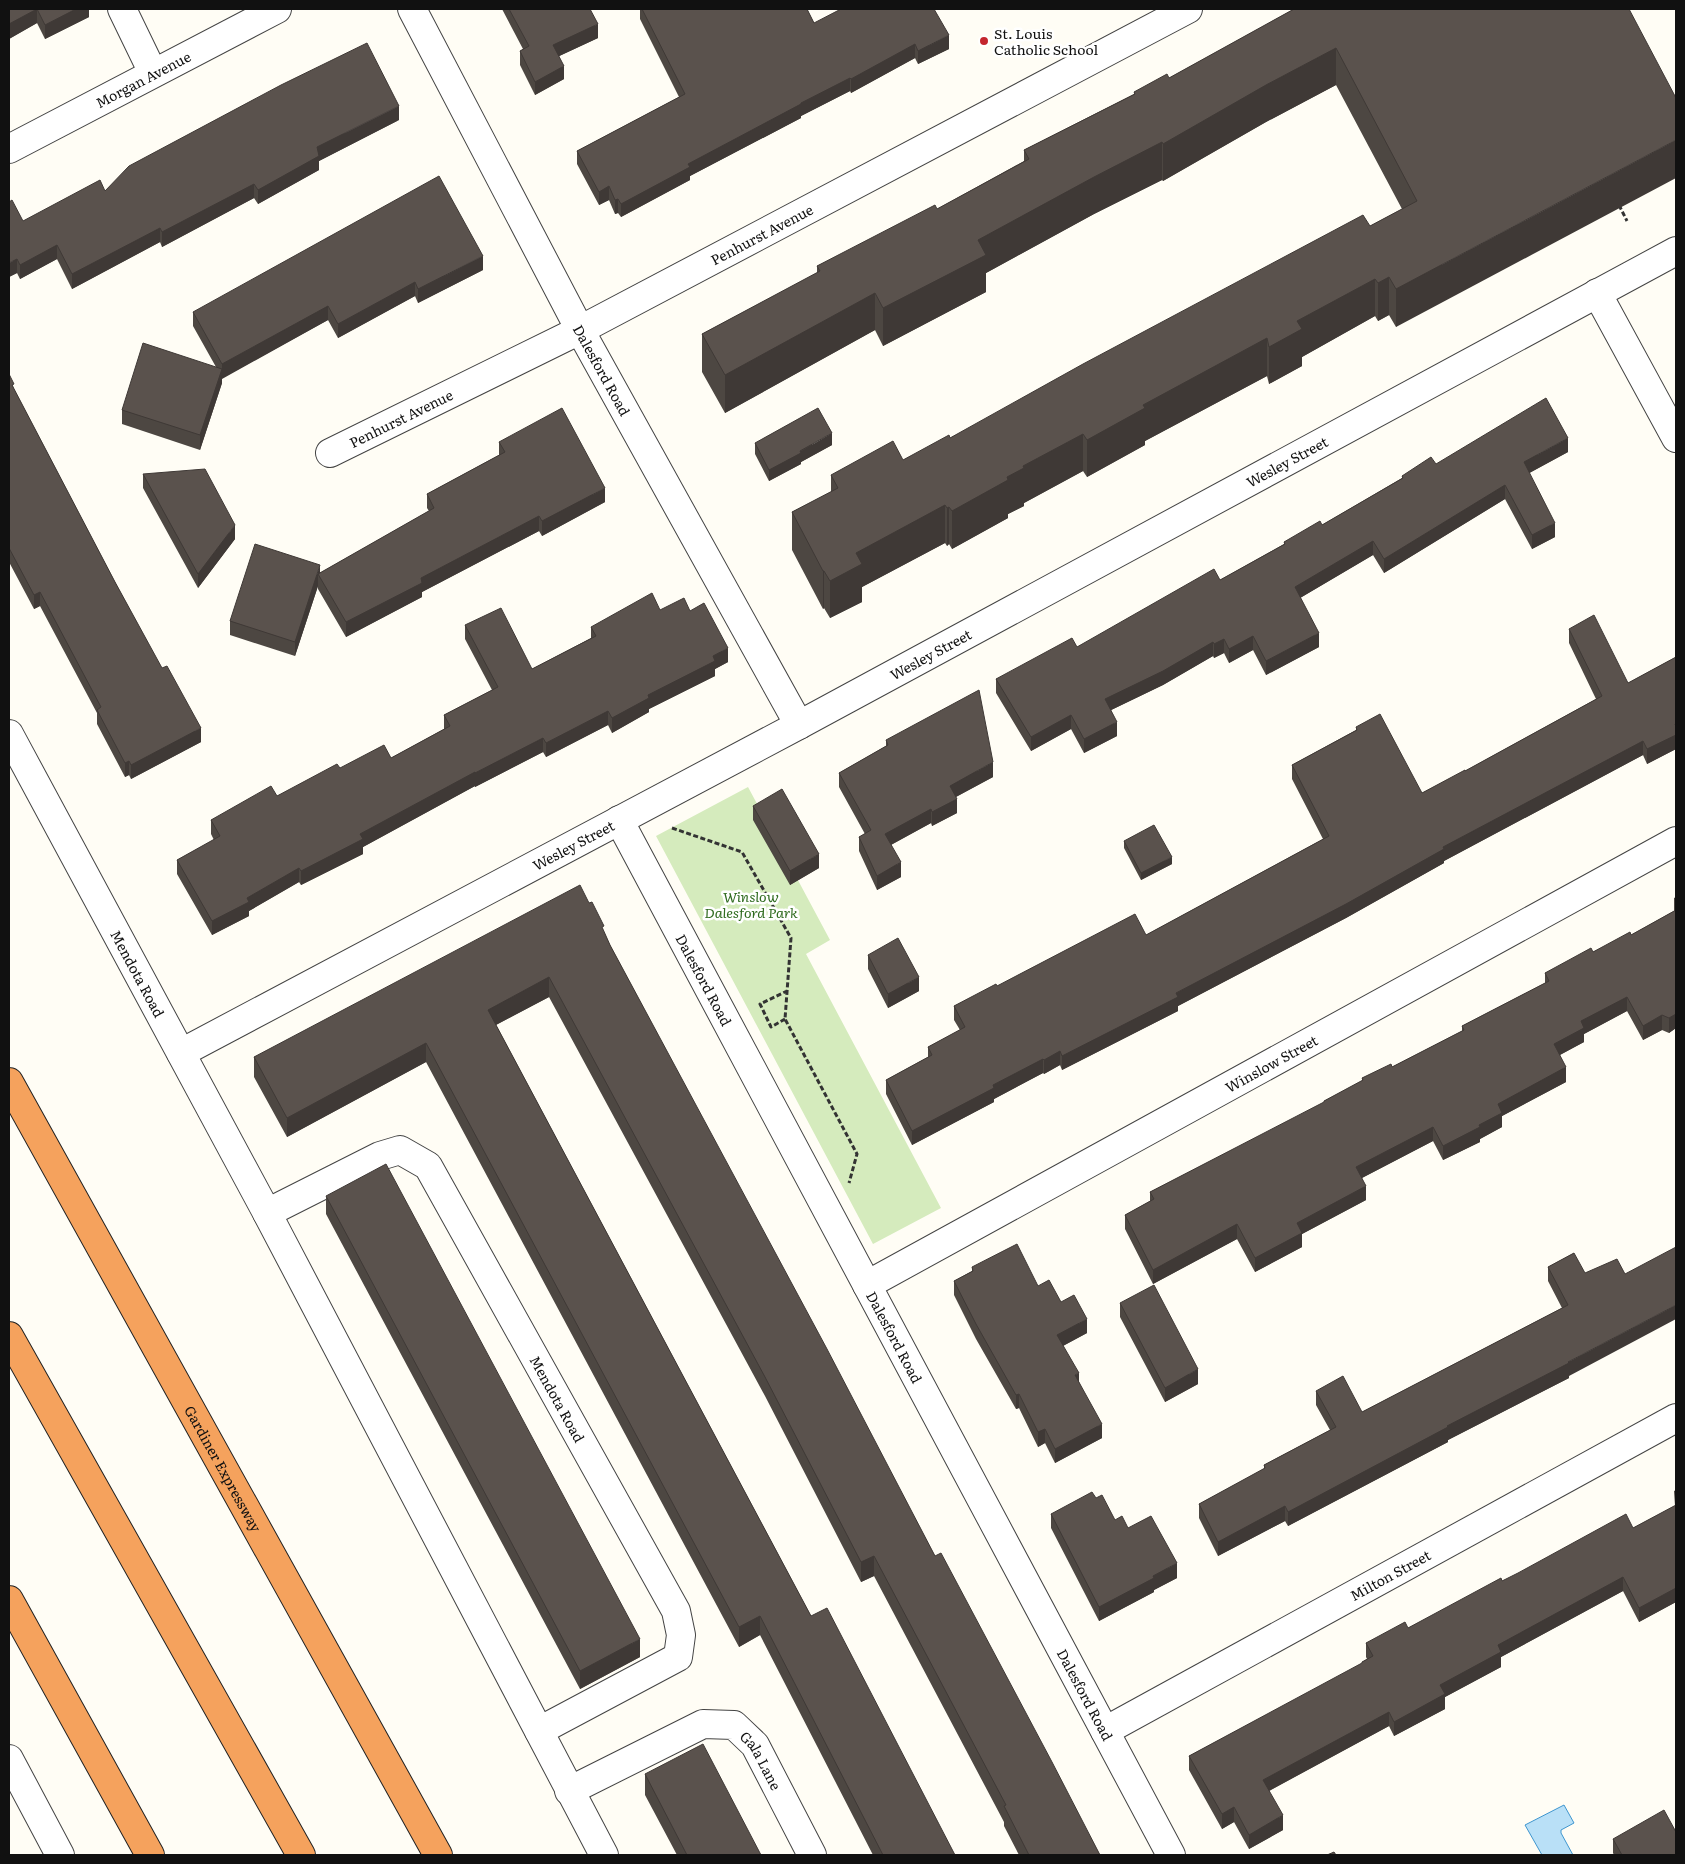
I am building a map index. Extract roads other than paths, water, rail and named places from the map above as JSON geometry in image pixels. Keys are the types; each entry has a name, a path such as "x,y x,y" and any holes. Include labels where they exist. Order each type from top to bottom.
{"highway":[{"name":"Gardiner Expressway","path":"9,1082 438,1855"},
{"path":"9,1336 301,1855"},
{"path":"9,1600 150,1855"}],"street":[{"path":"122,9 153,73"},
{"name":"Morgan Avenue","path":"9,149 277,9"},
{"name":"Dalesford Road","path":"412,9 580,330 799,725"},
{"name":"Penhurst Avenue","path":"330,453 580,330 1188,9"},
{"name":"Wesley Street","path":"181,1053 799,725 1676,251"},
{"path":"1597,293 1676,438"},
{"name":"Mendota Road","path":"9,734 266,1213 604,1855"},
{"name":"Dalesford Road","path":"625,817 837,1230 1171,1855"},
{"name":"Winslow Street","path":"867,1286 1676,841"},
{"name":"Mendota Road","path":"266,1213 380,1156 400,1150 428,1166 676,1611 681,1635 678,1657 539,1731"},
{"name":"Milton Street","path":"1105,1731 1676,1418"},
{"name":"Gala Lane","path":"569,1791 703,1724 734,1724 756,1745 812,1855"},
{"path":"9,1759 60,1855"}],"water":[{"path":"1564,1805 1574,1823 1561,1830 1561,1833 1573,1855 1542,1855 1525,1825"}],"place":[{"name":"St. Louis Catholic School","path":"984,41"}],"park label":[{"name":"Winslow Dalesford Park","path":"751,904"}]}
